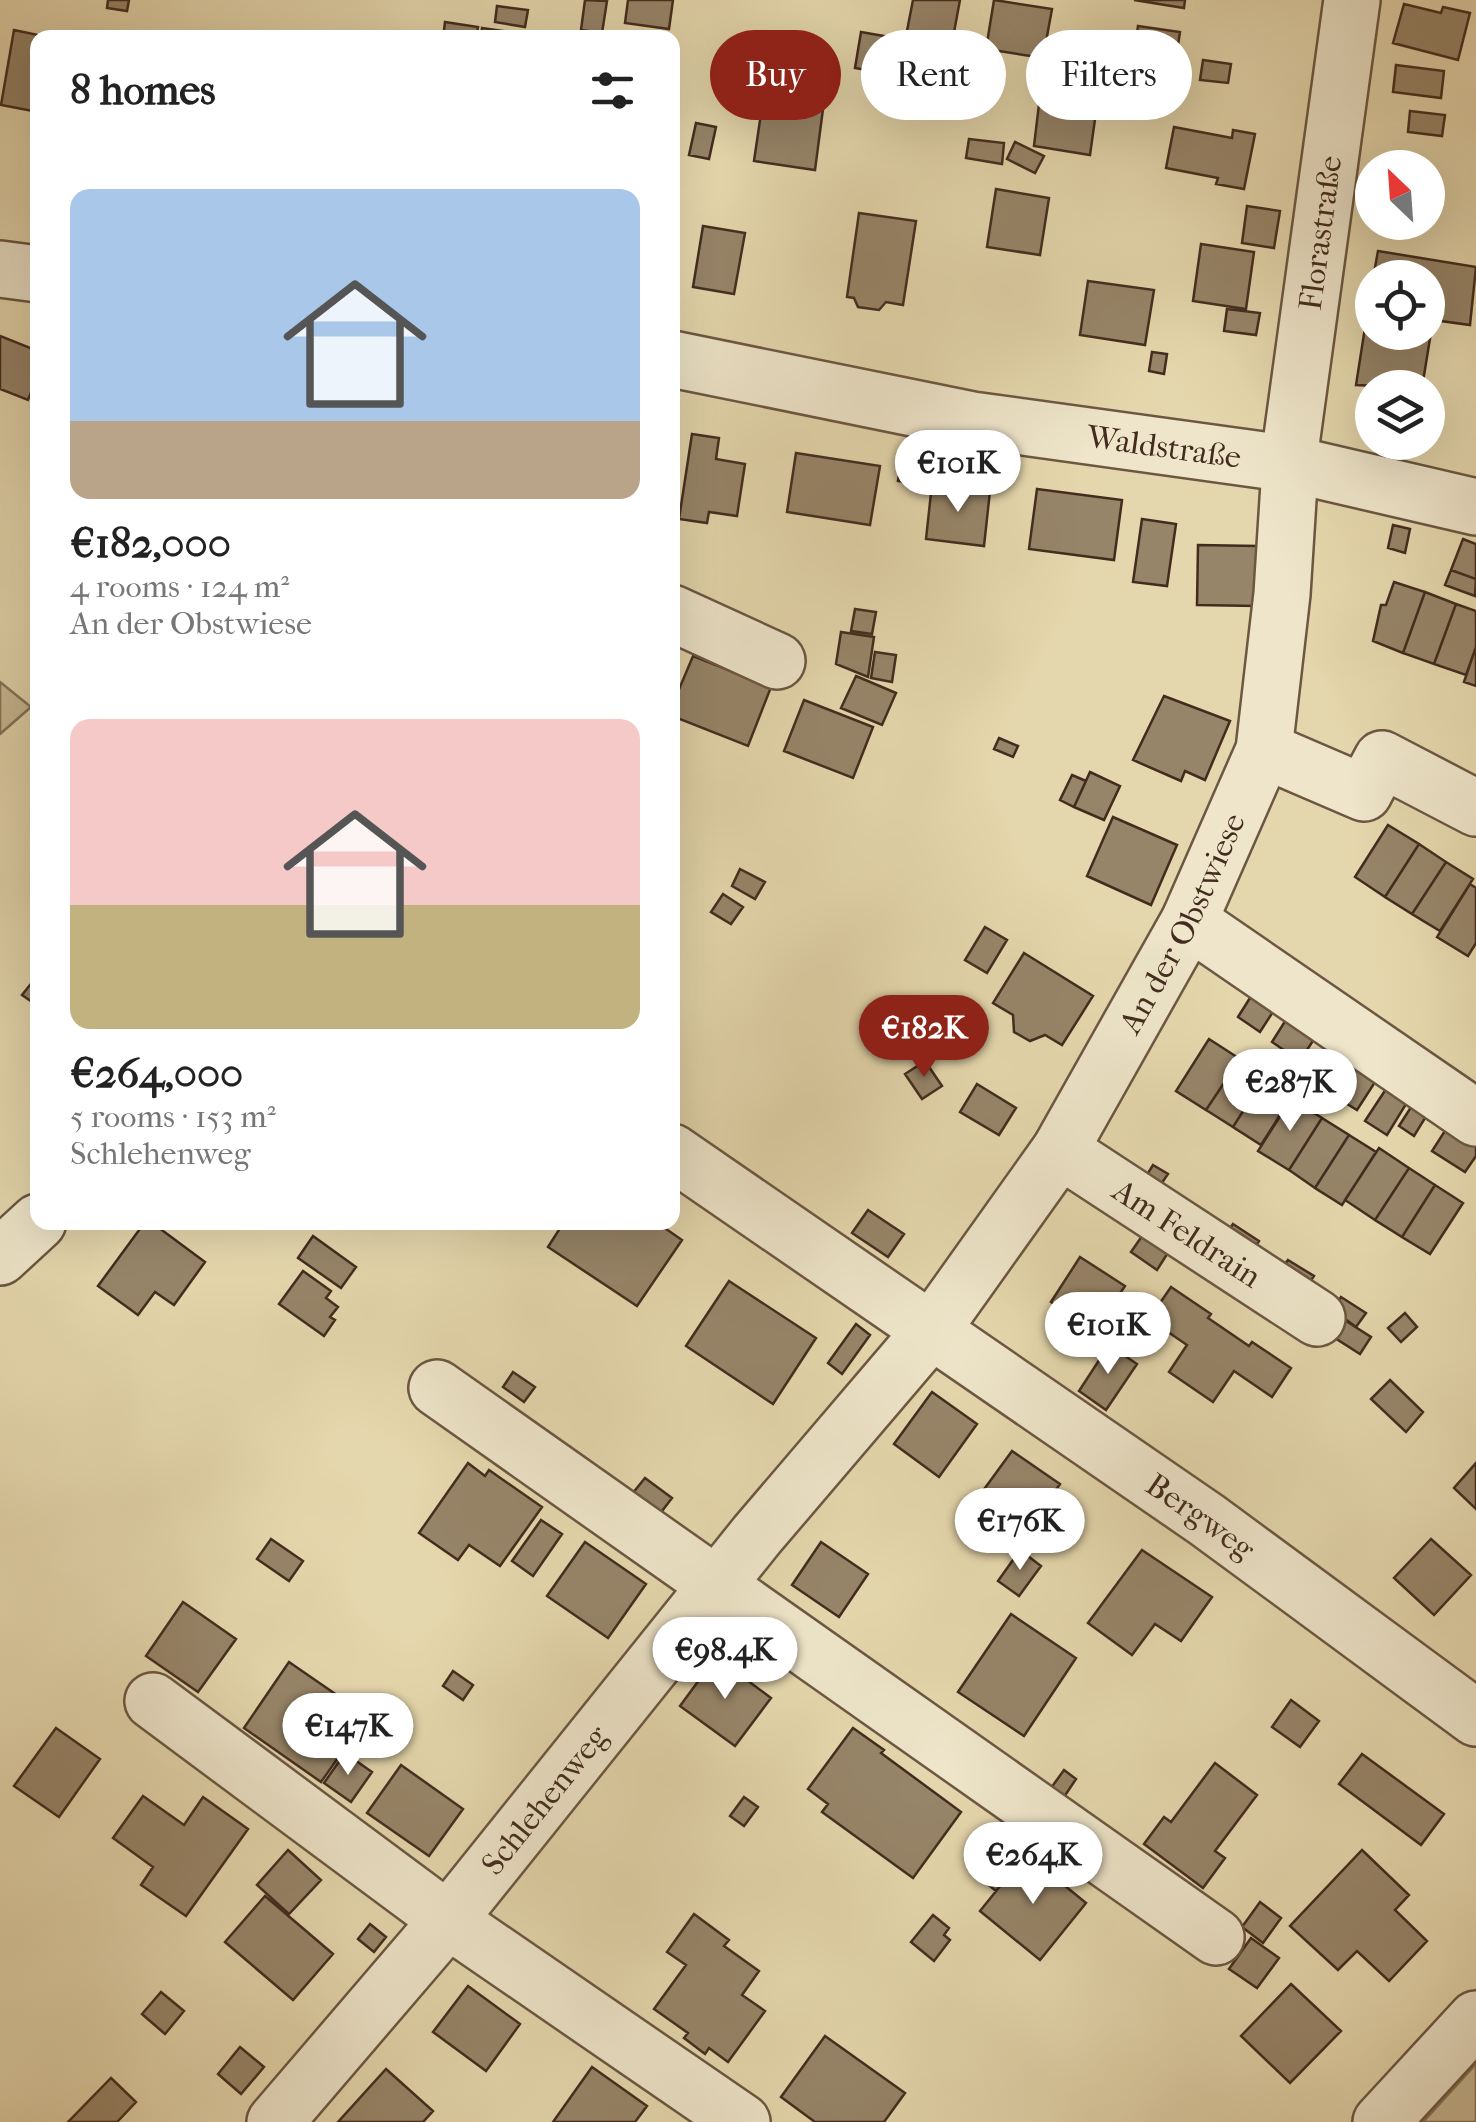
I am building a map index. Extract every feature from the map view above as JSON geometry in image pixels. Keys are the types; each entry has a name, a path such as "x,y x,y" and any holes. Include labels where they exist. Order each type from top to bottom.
{"street":[{"name":"Florastraße","path":"1291,464 1352,0"},
{"path":"0,269 30,273"},
{"name":"Waldstraße","path":"680,361 972,420 1291,464 1476,507"},
{"name":"An der Obstwiese","path":"931,1331 1060,1150 1189,921 1264,750 1282,594 1291,464"},
{"path":"680,617 777,660"},
{"path":"1264,750 1364,794 1382,759 1476,808"},
{"path":"1189,921 1476,1118"},
{"name":"Am Feldrain","path":"1060,1150 1317,1318"},
{"name":"Bergweg","path":"680,1158 1208,1520 1476,1718"},
{"path":"0,1257 30,1229"},
{"name":"Schlehenweg","path":"275,2122 448,1920 716,1586 931,1331"},
{"path":"437,1388 1216,1937"},
{"path":"153,1700 448,1920 742,2122"},
{"path":"1380,2122 1476,2019"}],"shaded area":[{"path":"0,682 30,708 0,734"},
{"path":"1476,2064 1476,2122 1423,2122"}],"building":[{"path":"108,0 129,0 127,11 107,8"},
{"path":"585,0 607,1 602,30 581,30"},
{"path":"628,0 673,0 669,29 625,23"},
{"path":"913,0 960,0 954,30 907,30"},
{"path":"994,0 1052,9 1048,30 1026,30 1026,55 1006,52 1006,30 989,30"},
{"path":"1134,0 1185,0 1184,8"},
{"path":"1404,4 1441,13 1443,7 1470,13 1458,60 1393,43"},
{"path":"497,6 528,10 525,27 495,22"},
{"path":"445,22 478,27 477,30 444,30"},
{"path":"14,30 30,33 30,110 1,105"},
{"path":"861,32 861,69 855,68"},
{"path":"1203,60 1231,64 1228,83 1200,80"},
{"path":"1396,65 1444,71 1441,98 1393,92"},
{"path":"1410,111 1445,115 1442,136 1408,132"},
{"path":"760,120 822,120 815,170 754,161"},
{"path":"1037,120 1095,120 1090,155 1034,146"},
{"path":"696,123 716,127 709,159 689,155"},
{"path":"1174,127 1232,138 1233,130 1255,134 1244,189 1216,184 1218,178 1166,168"},
{"path":"969,139 1004,143 1002,164 966,158"},
{"path":"1015,142 1044,156 1035,173 1007,159"},
{"path":"996,189 1049,198 1040,255 987,247"},
{"path":"1247,206 1280,211 1274,248 1242,243"},
{"path":"859,213 916,221 903,305 886,302 879,310 858,307 854,298 847,297"},
{"path":"703,226 745,233 734,294 693,287"},
{"path":"1201,244 1254,252 1246,309 1193,301"},
{"path":"1378,251 1433,260 1376,260"},
{"path":"1445,262 1476,267 1470,325 1445,322"},
{"path":"1088,281 1154,290 1145,345 1080,335"},
{"path":"1227,309 1260,313 1256,335 1224,331"},
{"path":"0,336 30,348 30,395 28,400 0,389"},
{"path":"1361,350 1428,350 1425,370 1358,370"},
{"path":"1152,352 1167,354 1164,374 1149,371"},
{"path":"692,434 719,438 716,459 745,464 737,516 709,512 707,523 680,519"},
{"path":"903,448 933,453 929,485 898,481"},
{"path":"796,453 880,466 870,525 787,512"},
{"path":"932,484 990,491 984,546 926,539"},
{"path":"1037,489 1122,500 1114,560 1029,549"},
{"path":"1142,519 1176,524 1167,586 1133,582"},
{"path":"1393,525 1410,529 1405,553 1388,548"},
{"path":"1463,539 1476,544 1476,579 1451,570"},
{"path":"1198,545 1258,546 1257,606 1197,605"},
{"path":"1451,570 1476,579 1475,596 1445,585"},
{"path":"1394,582 1425,592 1403,653 1373,641 1381,605 1386,605"},
{"path":"1425,592 1456,604 1434,664 1403,653"},
{"path":"1456,604 1476,611 1476,647 1466,675 1434,664"},
{"path":"855,609 876,612 872,634 851,631"},
{"path":"841,632 874,637 868,677 836,664"},
{"path":"1476,647 1476,686 1464,682"},
{"path":"875,652 896,655 892,682 871,678"},
{"path":"693,656 771,687 748,746 680,719 680,687"},
{"path":"856,676 896,693 882,725 841,708"},
{"path":"1164,696 1230,721 1205,780 1185,771 1181,781 1133,760"},
{"path":"804,700 873,727 853,778 784,751"},
{"path":"999,738 1018,746 1013,757 994,749"},
{"path":"1090,772 1120,786 1104,820 1074,807"},
{"path":"1072,775 1086,781 1074,807 1060,800"},
{"path":"1113,817 1177,845 1151,905 1087,876"},
{"path":"1388,825 1419,844 1385,897 1355,877"},
{"path":"1419,844 1446,862 1412,914 1385,897"},
{"path":"1446,862 1473,879 1440,931 1412,914"},
{"path":"740,869 765,882 755,899 732,886"},
{"path":"1470,884 1476,888 1476,943 1468,956 1437,937"},
{"path":"723,894 743,907 731,924 711,912"},
{"path":"985,927 1007,940 987,973 965,960"},
{"path":"1024,953 1093,996 1062,1045 1045,1035 1030,1041 1014,1032 1013,1015 993,1003"},
{"path":"1255,990 1278,1004 1260,1032 1238,1017"},
{"path":"1289,1015 1318,1033 1300,1061 1272,1042"},
{"path":"1209,1039 1240,1059 1206,1110 1176,1091"},
{"path":"1240,1059 1266,1075 1233,1127 1206,1110"},
{"path":"925,1061 942,1086 922,1099 905,1074"},
{"path":"1358,1063 1379,1076 1357,1110 1336,1097"},
{"path":"1266,1075 1294,1093 1261,1145 1233,1127"},
{"path":"1390,1083 1411,1096 1387,1135 1365,1121"},
{"path":"977,1084 1016,1108 999,1135 960,1112"},
{"path":"1291,1099 1322,1118 1289,1170 1258,1151"},
{"path":"1415,1101 1430,1110 1414,1136 1399,1126"},
{"path":"1322,1118 1349,1135 1315,1188 1289,1170"},
{"path":"1450,1123 1476,1140 1476,1156 1465,1172 1432,1151"},
{"path":"1349,1135 1376,1152 1342,1205 1315,1188"},
{"path":"1379,1148 1409,1168 1375,1220 1345,1200"},
{"path":"1153,1165 1168,1174 1157,1190 1143,1181"},
{"path":"1409,1168 1435,1185 1402,1237 1375,1220"},
{"path":"1435,1185 1463,1203 1430,1254 1402,1237"},
{"path":"868,1210 904,1234 888,1257 852,1233"},
{"path":"1233,1224 1259,1241 1250,1254 1224,1237"},
{"path":"1147,1229 1173,1245 1157,1270 1131,1252"},
{"path":"139,1230 162,1230 205,1262 174,1305 155,1292 138,1315 98,1286"},
{"path":"559,1230 668,1230 682,1240 637,1306 548,1247"},
{"path":"313,1236 356,1267 341,1288 298,1258"},
{"path":"1080,1257 1125,1286 1094,1331 1051,1302"},
{"path":"1288,1260 1314,1276 1304,1291 1278,1273"},
{"path":"303,1271 331,1291 326,1298 338,1307 324,1336 279,1304"},
{"path":"729,1281 816,1338 773,1404 686,1346"},
{"path":"1171,1287 1249,1346 1252,1342 1291,1368 1272,1397 1234,1371 1213,1402 1169,1372 1187,1345 1149,1319"},
{"path":"1341,1297 1366,1313 1356,1327 1333,1310"},
{"path":"1405,1313 1417,1327 1401,1342 1388,1328"},
{"path":"1346,1321 1371,1337 1360,1354 1335,1338"},
{"path":"856,1324 870,1335 842,1374 828,1363"},
{"path":"1109,1345 1137,1364 1106,1410 1079,1391"},
{"path":"513,1372 535,1387 524,1402 503,1387"},
{"path":"1390,1380 1423,1412 1406,1432 1371,1399"},
{"path":"932,1392 977,1424 939,1477 894,1444"},
{"path":"1012,1451 1060,1484 1026,1533 977,1499"},
{"path":"468,1463 485,1476 489,1470 542,1507 500,1566 469,1545 458,1560 419,1533"},
{"path":"1476,1463 1476,1509 1454,1488"},
{"path":"645,1478 672,1498 659,1515 632,1494"},
{"path":"541,1520 562,1534 533,1576 512,1561"},
{"path":"271,1539 303,1561 289,1581 257,1559"},
{"path":"1431,1539 1471,1575 1434,1615 1394,1578"},
{"path":"585,1542 646,1584 608,1638 547,1596"},
{"path":"821,1542 868,1574 839,1617 792,1585"},
{"path":"1020,1550 1041,1566 1019,1596 998,1581"},
{"path":"1142,1550 1212,1597 1181,1641 1155,1624 1132,1655 1088,1623"},
{"path":"183,1602 236,1639 198,1692 146,1656"},
{"path":"1011,1614 1076,1658 1024,1736 958,1692"},
{"path":"716,1657 771,1698 735,1746 680,1706"},
{"path":"289,1662 347,1702 341,1710 362,1724 321,1782 244,1728"},
{"path":"453,1671 473,1685 463,1700 443,1686"},
{"path":"1291,1700 1319,1721 1300,1747 1272,1727"},
{"path":"56,1728 100,1759 59,1817 14,1786"},
{"path":"853,1728 961,1812 913,1878 822,1812 828,1804 808,1789"},
{"path":"345,1753 372,1772 351,1802 324,1783"},
{"path":"1362,1754 1444,1814 1421,1845 1339,1784"},
{"path":"1215,1763 1257,1795 1215,1851 1225,1858 1203,1888 1144,1844 1164,1817 1171,1822"},
{"path":"401,1765 463,1809 429,1856 367,1813"},
{"path":"1064,1770 1076,1779 1064,1797 1051,1788"},
{"path":"143,1796 184,1825 203,1797 248,1829 186,1916 141,1885 153,1867 113,1838"},
{"path":"744,1797 758,1807 744,1826 730,1816"},
{"path":"1000,1832 1026,1854 996,1891 969,1869"},
{"path":"288,1850 321,1880 289,1914 257,1885"},
{"path":"1362,1850 1409,1895 1395,1910 1427,1941 1389,1981 1357,1951 1338,1970 1290,1926"},
{"path":"1026,1854 1086,1903 1040,1960 980,1911"},
{"path":"265,1896 333,1954 293,2000 225,1942"},
{"path":"1260,1902 1281,1918 1263,1943 1242,1927"},
{"path":"694,1914 729,1940 724,1946 759,1971 742,1995 765,2011 728,2062 709,2048 705,2054 684,2038 688,2033 654,2009 686,1965 667,1952"},
{"path":"933,1915 949,1928 944,1935 950,1940 934,1961 911,1942"},
{"path":"370,1924 386,1937 374,1952 358,1939"},
{"path":"1251,1938 1279,1958 1257,1988 1229,1969"},
{"path":"1291,1984 1341,2031 1290,2083 1241,2036"},
{"path":"468,1986 520,2024 486,2071 433,2032"},
{"path":"161,1992 184,2011 165,2034 142,2014"},
{"path":"825,2036 905,2093 884,2122 815,2122 781,2097"},
{"path":"240,2047 264,2067 241,2094 218,2074"},
{"path":"592,2067 647,2106 635,2122 553,2122"},
{"path":"386,2069 433,2111 423,2122 338,2122"},
{"path":"111,2078 136,2102 117,2122 68,2122"}]}
